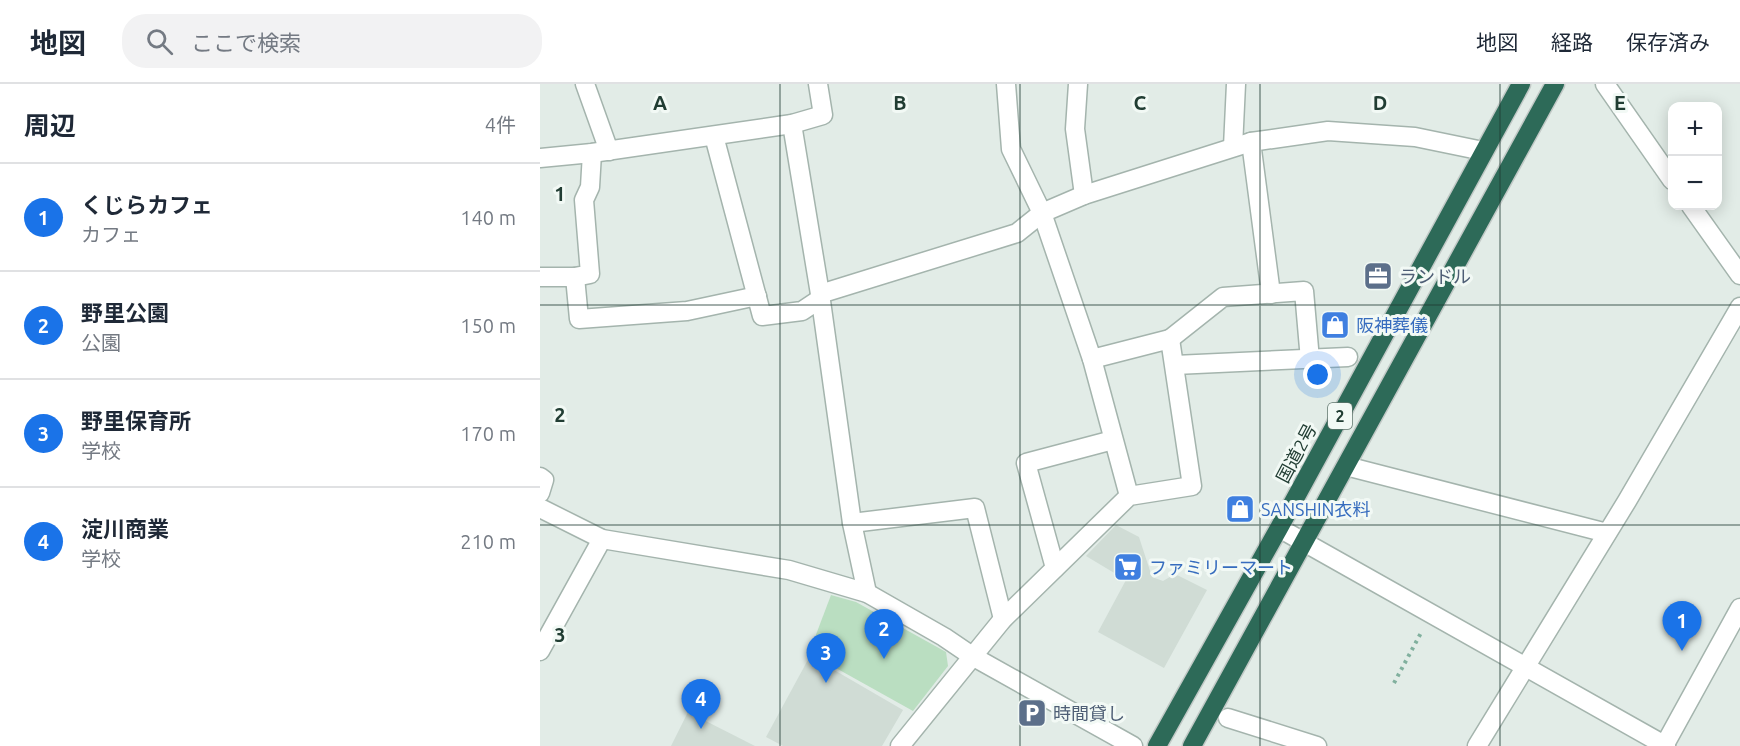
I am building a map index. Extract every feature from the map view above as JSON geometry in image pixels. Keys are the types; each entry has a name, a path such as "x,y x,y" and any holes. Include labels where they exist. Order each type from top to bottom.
{"highway":[{"name":"国道2号","path":"1157,746 1280,528 1521,84"},
{"name":"2","path":"1192,746 1555,84"}],"street":[{"path":"540,277 575,277 590,274 584,200 601,152 585,84"},
{"path":"540,158 601,152 792,124 823,115 818,84"},
{"path":"1006,84 1011,149 1042,213 1092,359 1129,496"},
{"path":"1078,84 1075,129 1084,195"},
{"path":"1233,147 1236,84"},
{"path":"1605,84 1668,174"},
{"path":"792,124 820,296 852,523 867,593"},
{"path":"714,136 762,316 802,311 820,296 1017,233 1042,213 1084,195 1251,142 1328,131 1415,137 1483,151"},
{"path":"1251,142 1271,294"},
{"path":"1694,210 1740,275"},
{"path":"575,277 579,319 687,311 757,296"},
{"path":"1092,359 1170,339 1223,297 1304,291 1310,360"},
{"path":"1477,746 1607,533 1740,307"},
{"path":"900,746 1003,619 1129,496 1192,486 1170,339"},
{"path":"1175,365 1348,357"},
{"path":"1055,568 1026,463 1113,440"},
{"path":"1346,466 1607,533"},
{"path":"540,477 544,480 540,493"},
{"path":"540,508 602,539 789,570 867,593 944,637 972,656 1133,746"},
{"path":"852,523 975,508 1003,619"},
{"path":"1280,528 1665,746 1740,608"},
{"path":"540,651 602,539"},
{"path":"1228,718 1317,746"}],"path":[{"path":"1394,683 1431,615"}],"shaded area":[{"name":"ファミリーマート","path":"1116,525 1139,537 1152,577 1163,581 1175,574 1207,590 1164,668 1098,632 1126,580 1086,556"},
{"path":"810,656 903,710 882,746 783,746 766,737"},
{"path":"688,712 755,746 671,746"}],"green space":[{"path":"831,595 856,602 946,652 948,666 913,711 809,653"}],"place":[{"name":"ランドル","path":"1378,276"},
{"name":"阪神葬儀","path":"1335,325"},
{"name":"SANSHIN衣料","path":"1240,509"},
{"name":"ファミリーマート","path":"1128,567"},
{"name":"くじらカフェ","path":"1682,651"},
{"name":"野里公園","path":"884,659"},
{"name":"野里保育所","path":"826,683"},
{"name":"時間貸し","path":"1032,713"},
{"name":"淀川商業","path":"701,729"}]}
